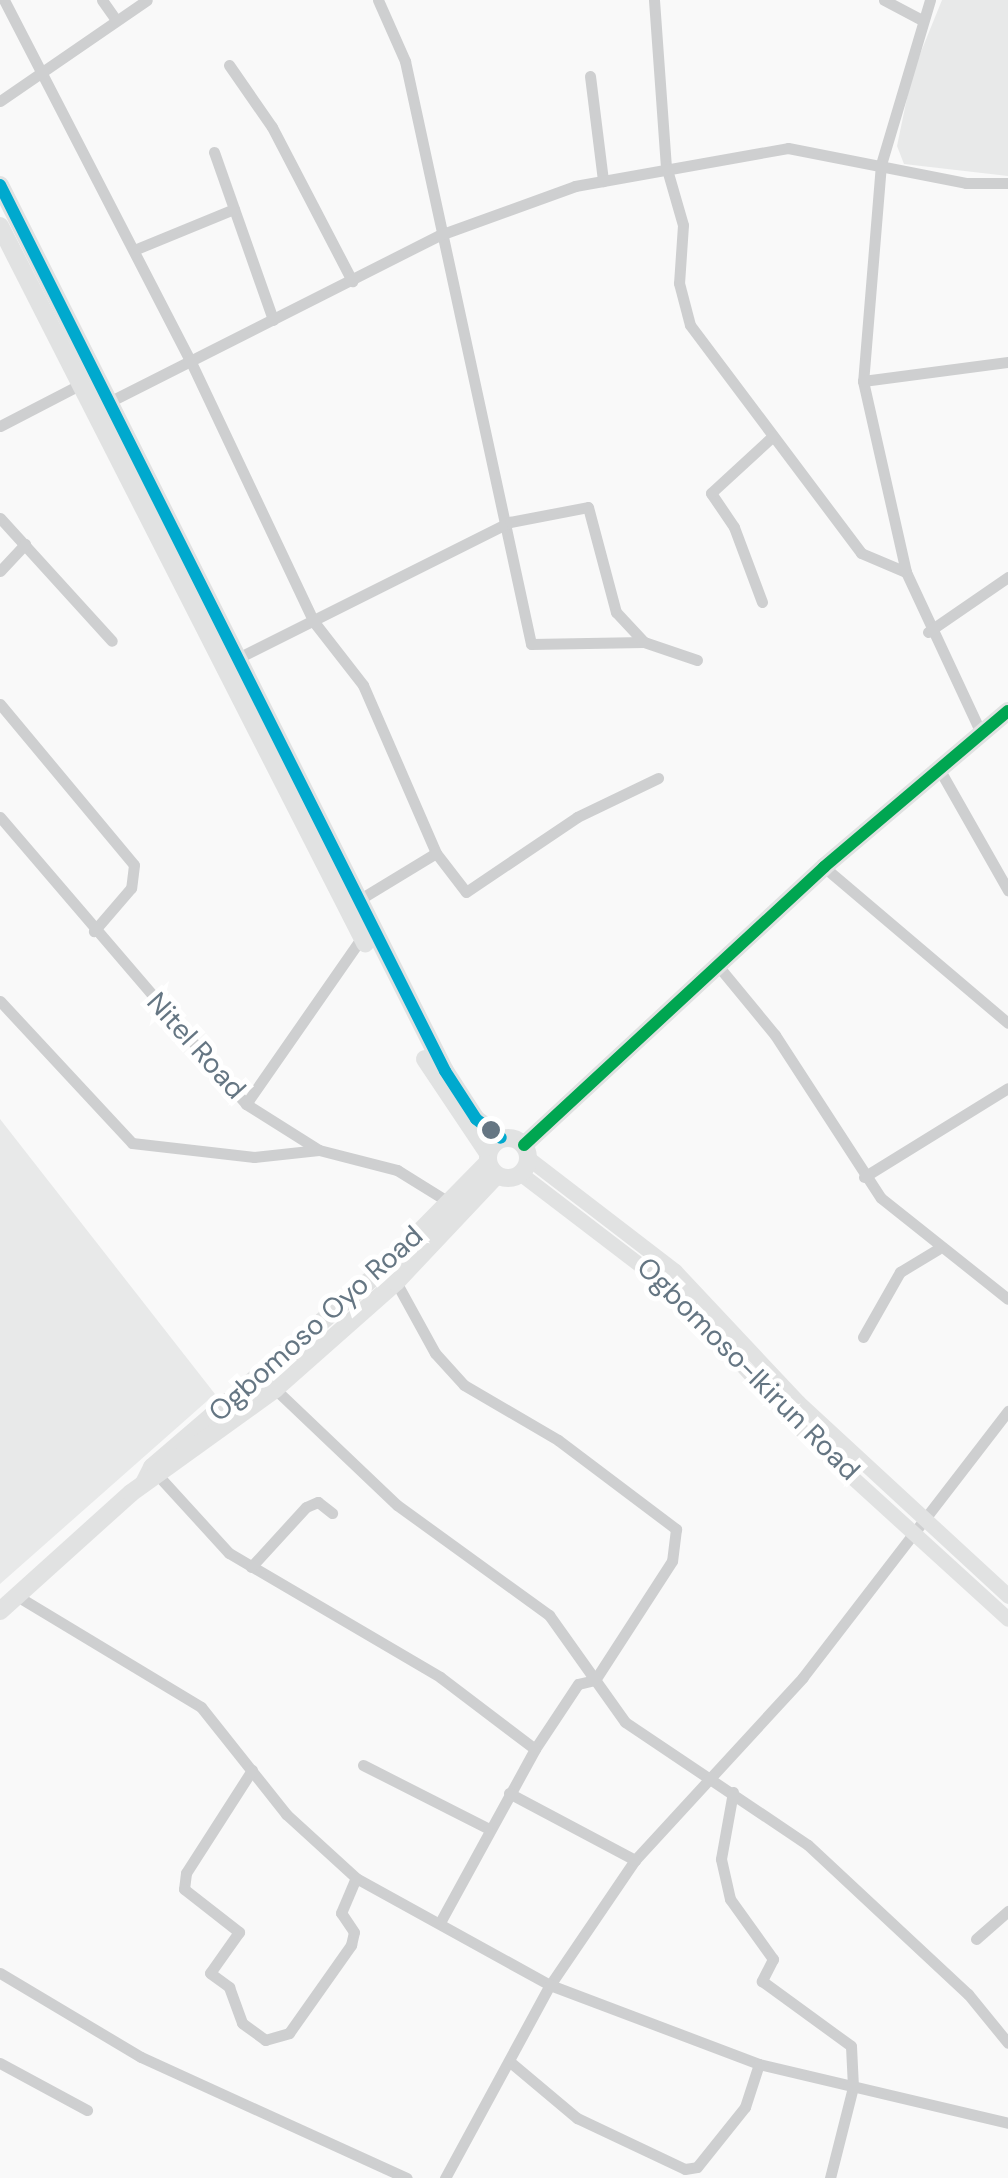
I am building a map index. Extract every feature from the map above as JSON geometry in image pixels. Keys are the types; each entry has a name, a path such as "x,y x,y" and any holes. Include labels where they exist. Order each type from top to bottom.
{"main road":[{"path":"0,185 109,402 168,543 362,938 447,1102 491,1164"},
{"path":"0,226 80,385 234,660 465,1105 524,1159"},
{"path":"491,1164 524,1159 824,866 938,766 1008,711"},
{"path":"491,1164 502,1138"},
{"name":"Ogbomoso-Ikirun Road","path":"524,1159 675,1271 798,1402 1008,1596"},
{"name":"Ogbomoso-Ikirun Road","path":"524,1159 674,1291 808,1437 1008,1619"},
{"name":"Ogbomoso Oyo Road","path":"0,1611 295,1350 447,1200 491,1164"},
{"name":"Ogbomoso Oyo Road","path":"152,1476 275,1389 396,1282 491,1164"}],"street":[{"path":"4,0 190,360 314,622 363,686 436,853 466,892 577,817 658,778"},
{"path":"102,0 116,20"},
{"path":"0,101 147,0"},
{"path":"378,0 405,61 440,235 510,522 505,534 531,644 644,642 697,660"},
{"path":"654,0 666,166 683,225 679,282 690,325 861,553 906,572"},
{"path":"884,0 920,19"},
{"path":"930,0 920,19 881,164 864,381 906,572 928,632 982,733"},
{"path":"229,64 272,127 352,281"},
{"path":"590,76 603,181"},
{"path":"109,402 440,235 603,181 666,166 788,148 1008,183"},
{"path":"214,152 273,320"},
{"path":"134,250 234,209"},
{"path":"864,381 1008,362"},
{"path":"0,426 80,385"},
{"path":"762,602 734,527 712,493 773,436"},
{"path":"234,660 510,522 593,509 610,600 644,642"},
{"path":"0,518 112,641"},
{"path":"0,571 25,544"},
{"path":"928,632 1008,576"},
{"path":"0,704 134,865 132,888 94,931"},
{"path":"938,766 1008,890"},
{"name":"Nitel Road","path":"0,817 246,1104 319,1150 397,1170 447,1200"},
{"path":"357,902 436,853"},
{"path":"824,866 1008,1022"},
{"path":"246,1104 362,938"},
{"path":"719,967 775,1036 864,1177 938,1249 1008,1299"},
{"path":"0,1000 132,1144 254,1157 319,1150"},
{"path":"864,1177 1008,1088"},
{"path":"863,1338 900,1272 938,1249"},
{"path":"396,1282 435,1352 464,1385 558,1440 676,1530 672,1561 595,1680 578,1684 534,1749 487,1828 442,1922"},
{"path":"275,1389 397,1505 550,1615 625,1722 808,1845 968,1994 1008,2043"},
{"path":"445,2178 550,1984 634,1860 804,1677 915,1532 929,1520 1008,1411"},
{"path":"152,1476 209,1538 252,1568 440,1677 534,1749"},
{"path":"252,1568 313,1502 332,1513"},
{"path":"17,1596 201,1707 252,1770 356,1878 550,1984 758,2064 1008,2123"},
{"path":"363,1766 487,1828"},
{"path":"252,1770 186,1874 184,1889 239,1932 210,1973 230,1987 242,2023 265,2040 290,2033 351,1944 354,1932 342,1913 356,1878"},
{"path":"733,1792 721,1859 725,1885 774,1958 762,1981 850,2046 853,2087 830,2178"},
{"path":"509,1793 634,1860"},
{"path":"976,1939 1008,1911"},
{"path":"0,1973 141,2057 406,2178"},
{"path":"509,2060 577,2118 685,2169 697,2166 745,2108 758,2064"},
{"path":"0,2063 87,2110"}],"shaded area":[{"path":"942,0 1008,0 1008,176 904,164 897,146 912,74"},
{"path":"0,1119 215,1394 0,1584"}],"transit line":[{"path":"0,185 445,1071 476,1119 501,1138"},
{"path":"524,1145 824,867 1008,711"}]}
